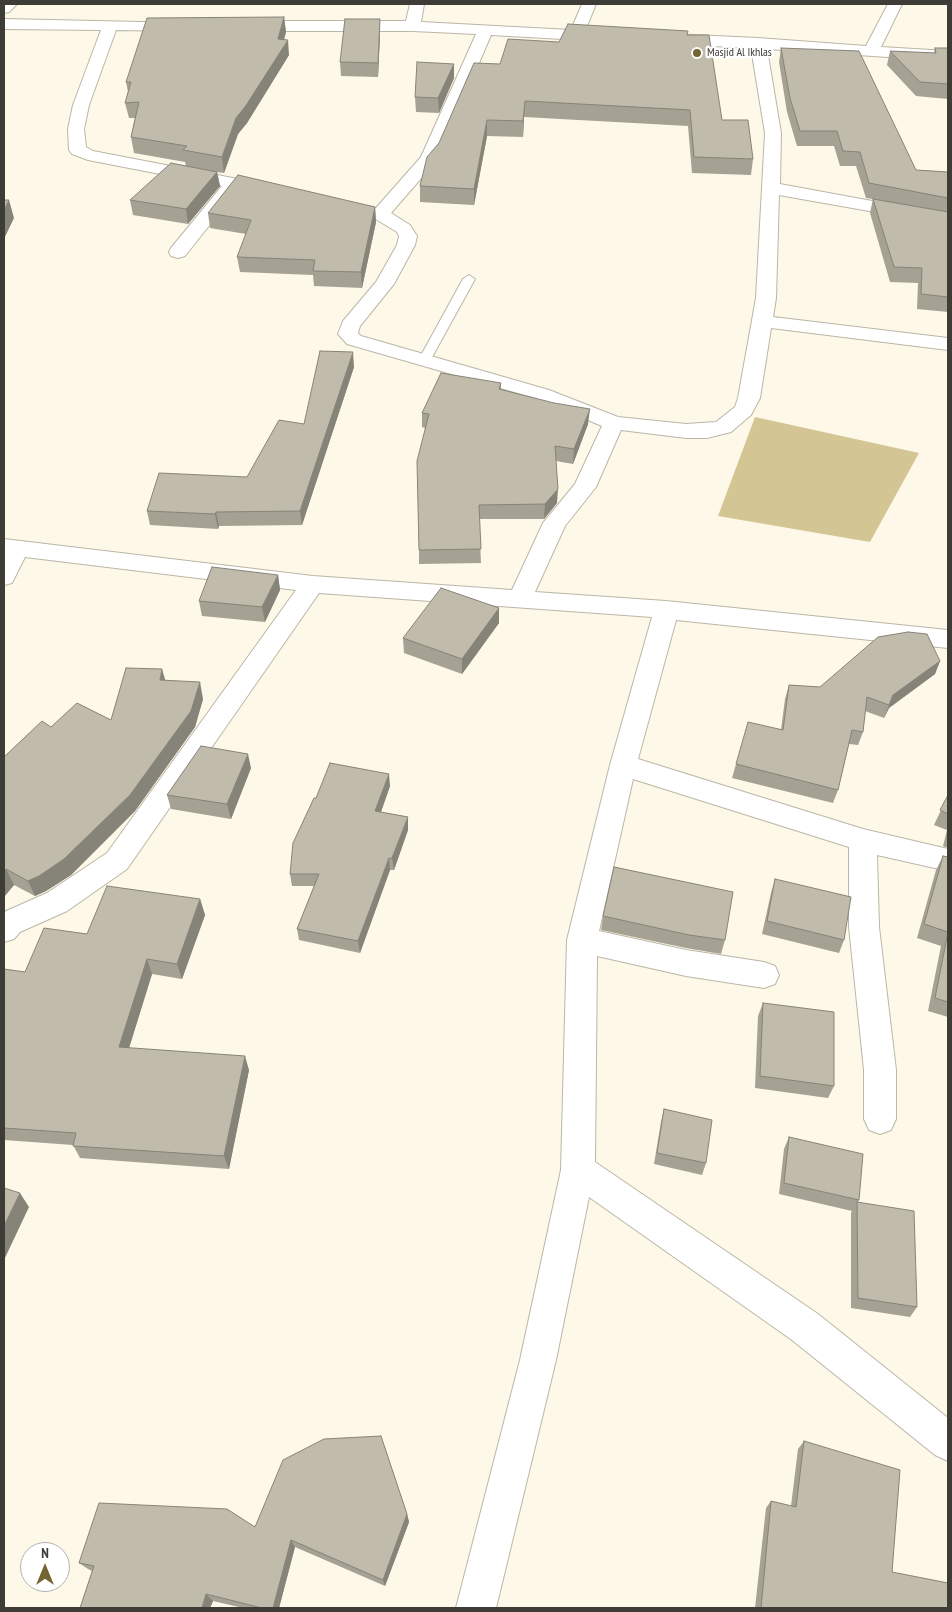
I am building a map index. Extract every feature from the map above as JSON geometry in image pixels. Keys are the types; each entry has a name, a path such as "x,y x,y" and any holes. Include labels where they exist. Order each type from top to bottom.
{"street":[{"path":"4,9 10,4"},
{"path":"412,26 417,4"},
{"path":"576,35 589,4"},
{"path":"872,51 895,4"},
{"path":"4,24 198,26"},
{"path":"110,26 81,105 76,129 78,150 88,155 235,182 283,193"},
{"path":"237,26 412,26 615,37"},
{"path":"380,214 429,159 485,31"},
{"path":"653,38 948,56"},
{"path":"322,202 380,214 407,232 407,240 384,284 350,324 348,334 354,340 542,394 614,423 686,431 707,431 723,427 744,410 748,398 753,380 766,298 773,133 758,43"},
{"path":"178,252 235,182"},
{"path":"771,188 948,220"},
{"path":"761,320 948,344"},
{"path":"520,599 555,523 585,487 614,423"},
{"path":"4,577 10,548 313,584 666,610 948,638"},
{"path":"4,930 10,923 57,902 117,861 313,584"},
{"path":"476,1608 538,1360 578,1170 582,940 623,765 666,610"},
{"path":"623,765 863,840 948,860"},
{"path":"863,840 864,927 880,1070 880,1119"},
{"path":"582,940 686,963 764,975"},
{"path":"578,1170 805,1327 948,1442"}],"lane":[{"path":"425,359 468,279"}],"shaded area":[{"path":"755,417 919,453 870,542 718,516"}],"building":[{"path":"284,17 278,39 288,40 236,118 222,157 183,150 187,146 131,137 139,102 125,103 131,82 126,82 147,18"},
{"path":"345,19 380,19 378,63 340,62"},
{"path":"568,24 688,31 687,35 709,35 722,120 748,120 753,159 694,157 690,110 525,101 523,121 487,120 474,189 420,186 427,157 439,143 474,63 500,64 508,39 559,42"},
{"path":"781,48 859,51 916,170 948,172 948,198 869,183 860,152 843,151 837,131 800,131 790,98"},
{"path":"935,48 948,48 948,84 920,82 890,51 936,53"},
{"path":"417,62 454,64 438,98 415,97"},
{"path":"171,163 217,172 186,209 130,200"},
{"path":"238,175 375,207 361,272 313,271 315,260 237,257 251,220 208,213"},
{"path":"873,199 948,212 948,297 921,294 922,268 894,267"},
{"path":"4,200 9,200 4,210"},
{"path":"320,351 353,352 300,511 216,512 215,514 147,511 159,473 247,477 279,420 304,424"},
{"path":"441,373 501,383 499,389 554,403 590,409 574,449 555,446 558,489 545,504 479,505 481,549 419,550 417,461 429,414 422,413"},
{"path":"212,567 278,575 262,607 199,601"},
{"path":"441,588 499,608 462,659 403,638"},
{"path":"908,632 927,634 940,661 893,695 889,705 867,697 863,732 852,730 838,790 736,764 748,722 783,730 789,685 820,687 878,637"},
{"path":"126,668 162,669 160,680 200,682 191,711 130,795 64,859 28,881 6,869 4,872 4,757 42,721 51,727 77,703 111,720"},
{"path":"201,746 248,754 227,804 167,795"},
{"path":"330,763 389,774 375,811 408,817 392,858 389,858 358,941 297,929 319,874 290,874 293,843 314,798 316,798"},
{"path":"948,795 948,814 940,810"},
{"path":"943,856 948,857 948,932 924,924"},
{"path":"614,867 733,892 725,940 689,935 603,916"},
{"path":"775,879 851,897 844,940 767,921"},
{"path":"107,886 200,899 177,964 147,959 119,1047 245,1056 224,1156 73,1146 76,1133 4,1128 4,969 25,972 44,928 87,934"},
{"path":"948,932 948,1002 935,998"},
{"path":"763,1003 834,1012 834,1086 760,1076"},
{"path":"664,1109 712,1120 706,1163 657,1153"},
{"path":"789,1137 863,1154 859,1200 784,1183"},
{"path":"4,1188 20,1193 4,1226"},
{"path":"857,1202 914,1211 917,1307 858,1298"},
{"path":"381,1436 407,1514 383,1580 291,1540 273,1608 262,1608 206,1594 202,1608 80,1608 94,1566 79,1563 99,1503 227,1509 255,1527 283,1460 324,1439"},
{"path":"804,1441 900,1470 892,1572 948,1583 948,1608 761,1608 771,1501 796,1507"}],"place":[{"name":"Masjid Al Ikhlas","path":"697,53"}]}
